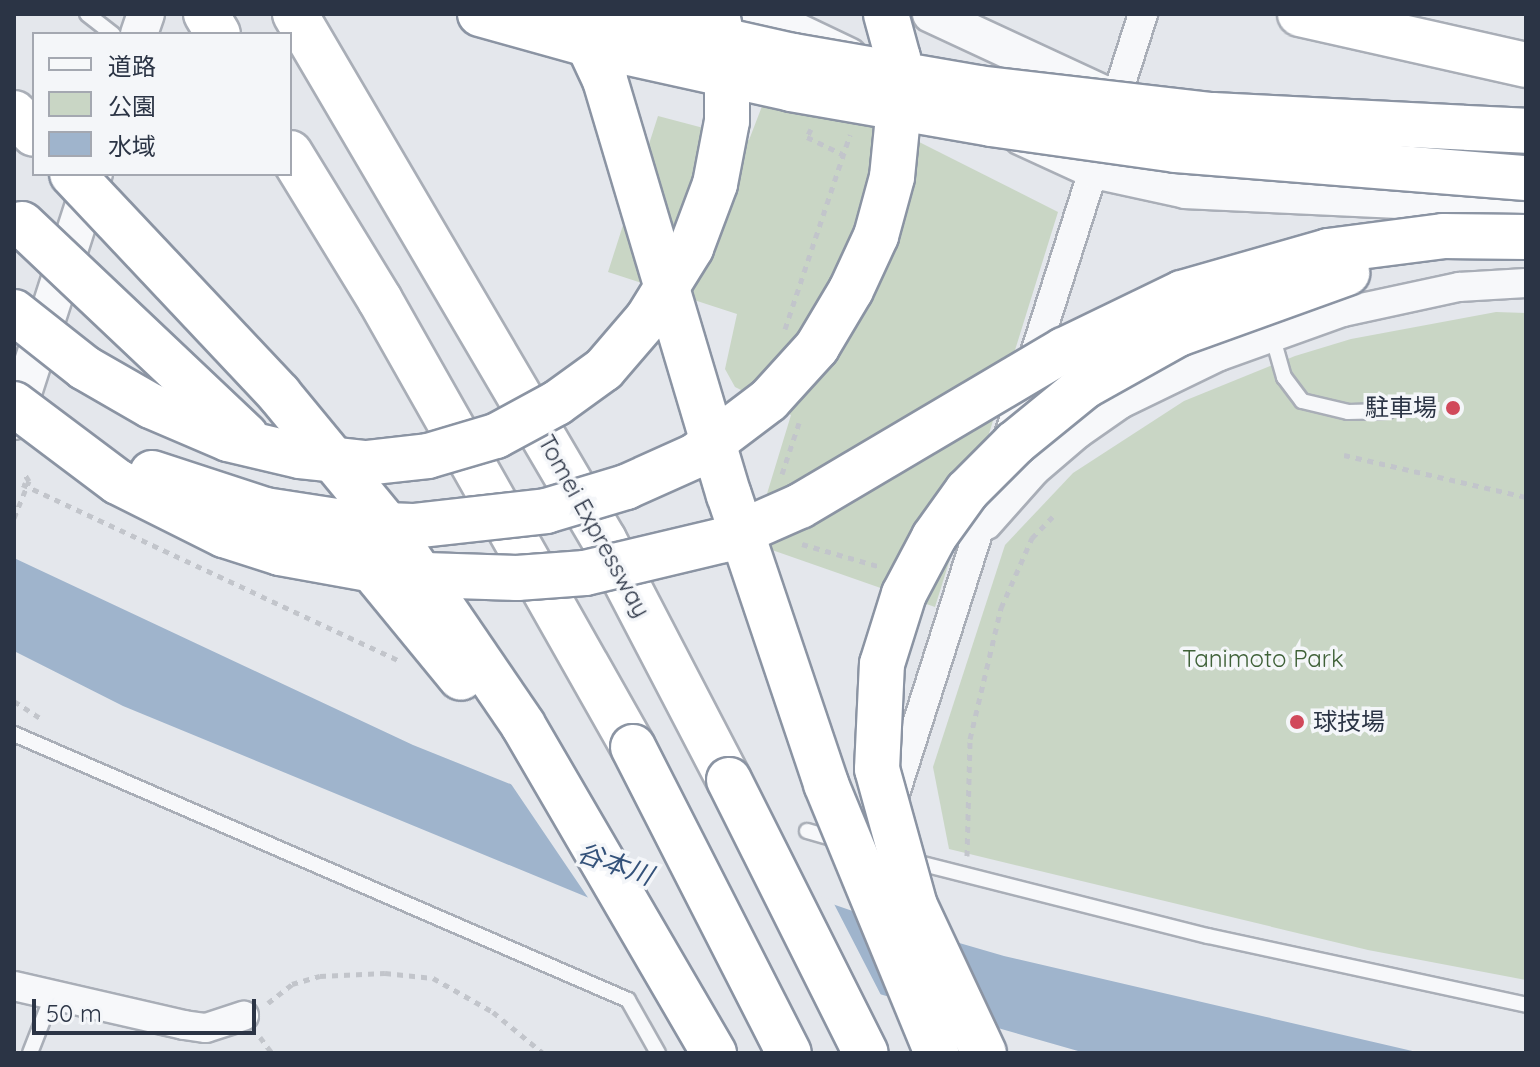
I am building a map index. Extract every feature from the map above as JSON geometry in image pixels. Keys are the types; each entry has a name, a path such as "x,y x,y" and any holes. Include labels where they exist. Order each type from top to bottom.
{"highway":[{"path":"206,14 217,32"},
{"path":"480,14 584,43 791,89 991,124 1176,150 1526,178"},
{"path":"574,14 605,80 729,495 826,784 937,1053"},
{"path":"606,14 793,56 978,88 1213,115 1526,131"},
{"path":"14,312 85,368 151,406 228,439 300,456 366,463 428,456 496,436 557,403 604,369 647,319 691,248 715,184 727,121 727,60 717,14"},
{"path":"14,403 81,441 195,490 265,510 356,524 468,523 546,511 626,487 695,456 769,400 817,347 851,290 876,236 892,177 898,58 886,14"},
{"path":"1300,14 1526,65"},
{"path":"1353,14 1446,47"},
{"name":"Tomei Expressway","path":"301,24 604,540 866,1053"},
{"path":"14,113 32,132"},
{"path":"292,156 380,300 633,747 789,1053"},
{"path":"74,176 249,361 386,524 523,725 714,1053"},
{"path":"14,217 328,516 585,833"},
{"path":"14,403 118,482 224,535 280,553 411,575 517,578 585,573 708,544 800,506 1064,350 1194,289 1328,251 1443,236 1526,240"},
{"path":"984,1053 915,906 877,769 882,664 904,594 934,537 967,491 1047,415 1097,379 1178,334 1334,275 1526,240"}],"street":[{"path":"760,14 1094,170 1240,196 1526,206"},
{"path":"931,14 1116,100 1206,119 1291,126 1526,123"},
{"path":"878,852 1143,14"},
{"path":"14,421 93,176"},
{"path":"977,538 1035,471 1121,404 1272,335 1400,299 1459,287 1526,283"},
{"path":"14,986 195,1027 244,1016"}],"lane":[{"path":"87,14 110,32"},
{"path":"1272,335 1284,377 1302,401 1348,412 1388,411"},
{"path":"14,734 628,1000 658,1053"},
{"path":"807,831 878,852 1237,943 1526,1005"},
{"path":"30,1053 52,997"}],"path":[{"path":"1344,455 1526,497"},
{"path":"14,518 21,502 24,473"},
{"path":"24,486 406,664"},
{"path":"969,852 970,739 1001,608 1032,538 1053,516"},
{"path":"990,606 1001,608"},
{"path":"244,1016 292,984 320,976 385,973 433,978 493,1012 543,1053"}],"green space":[{"path":"776,70 1058,212 935,607 752,543 791,415 735,387 725,369 737,314 608,272 658,116 749,140"},
{"name":"Tanimoto Park","path":"1496,312 1526,313 1526,980 1368,950 949,849 933,767 1005,545 1073,473 1184,401 1295,356 1351,339"}],"water":[{"name":"谷本川","path":"14,558 413,745 670,848 870,917 1004,956 1421,1053 1085,1053 691,940 123,706 14,651"}],"pier":[{"path":"507,778 672,845 832,900 883,999 689,944 593,905"}],"place":[{"name":"駐車場","path":"1453,408"},
{"name":"球技場","path":"1297,722"}]}
